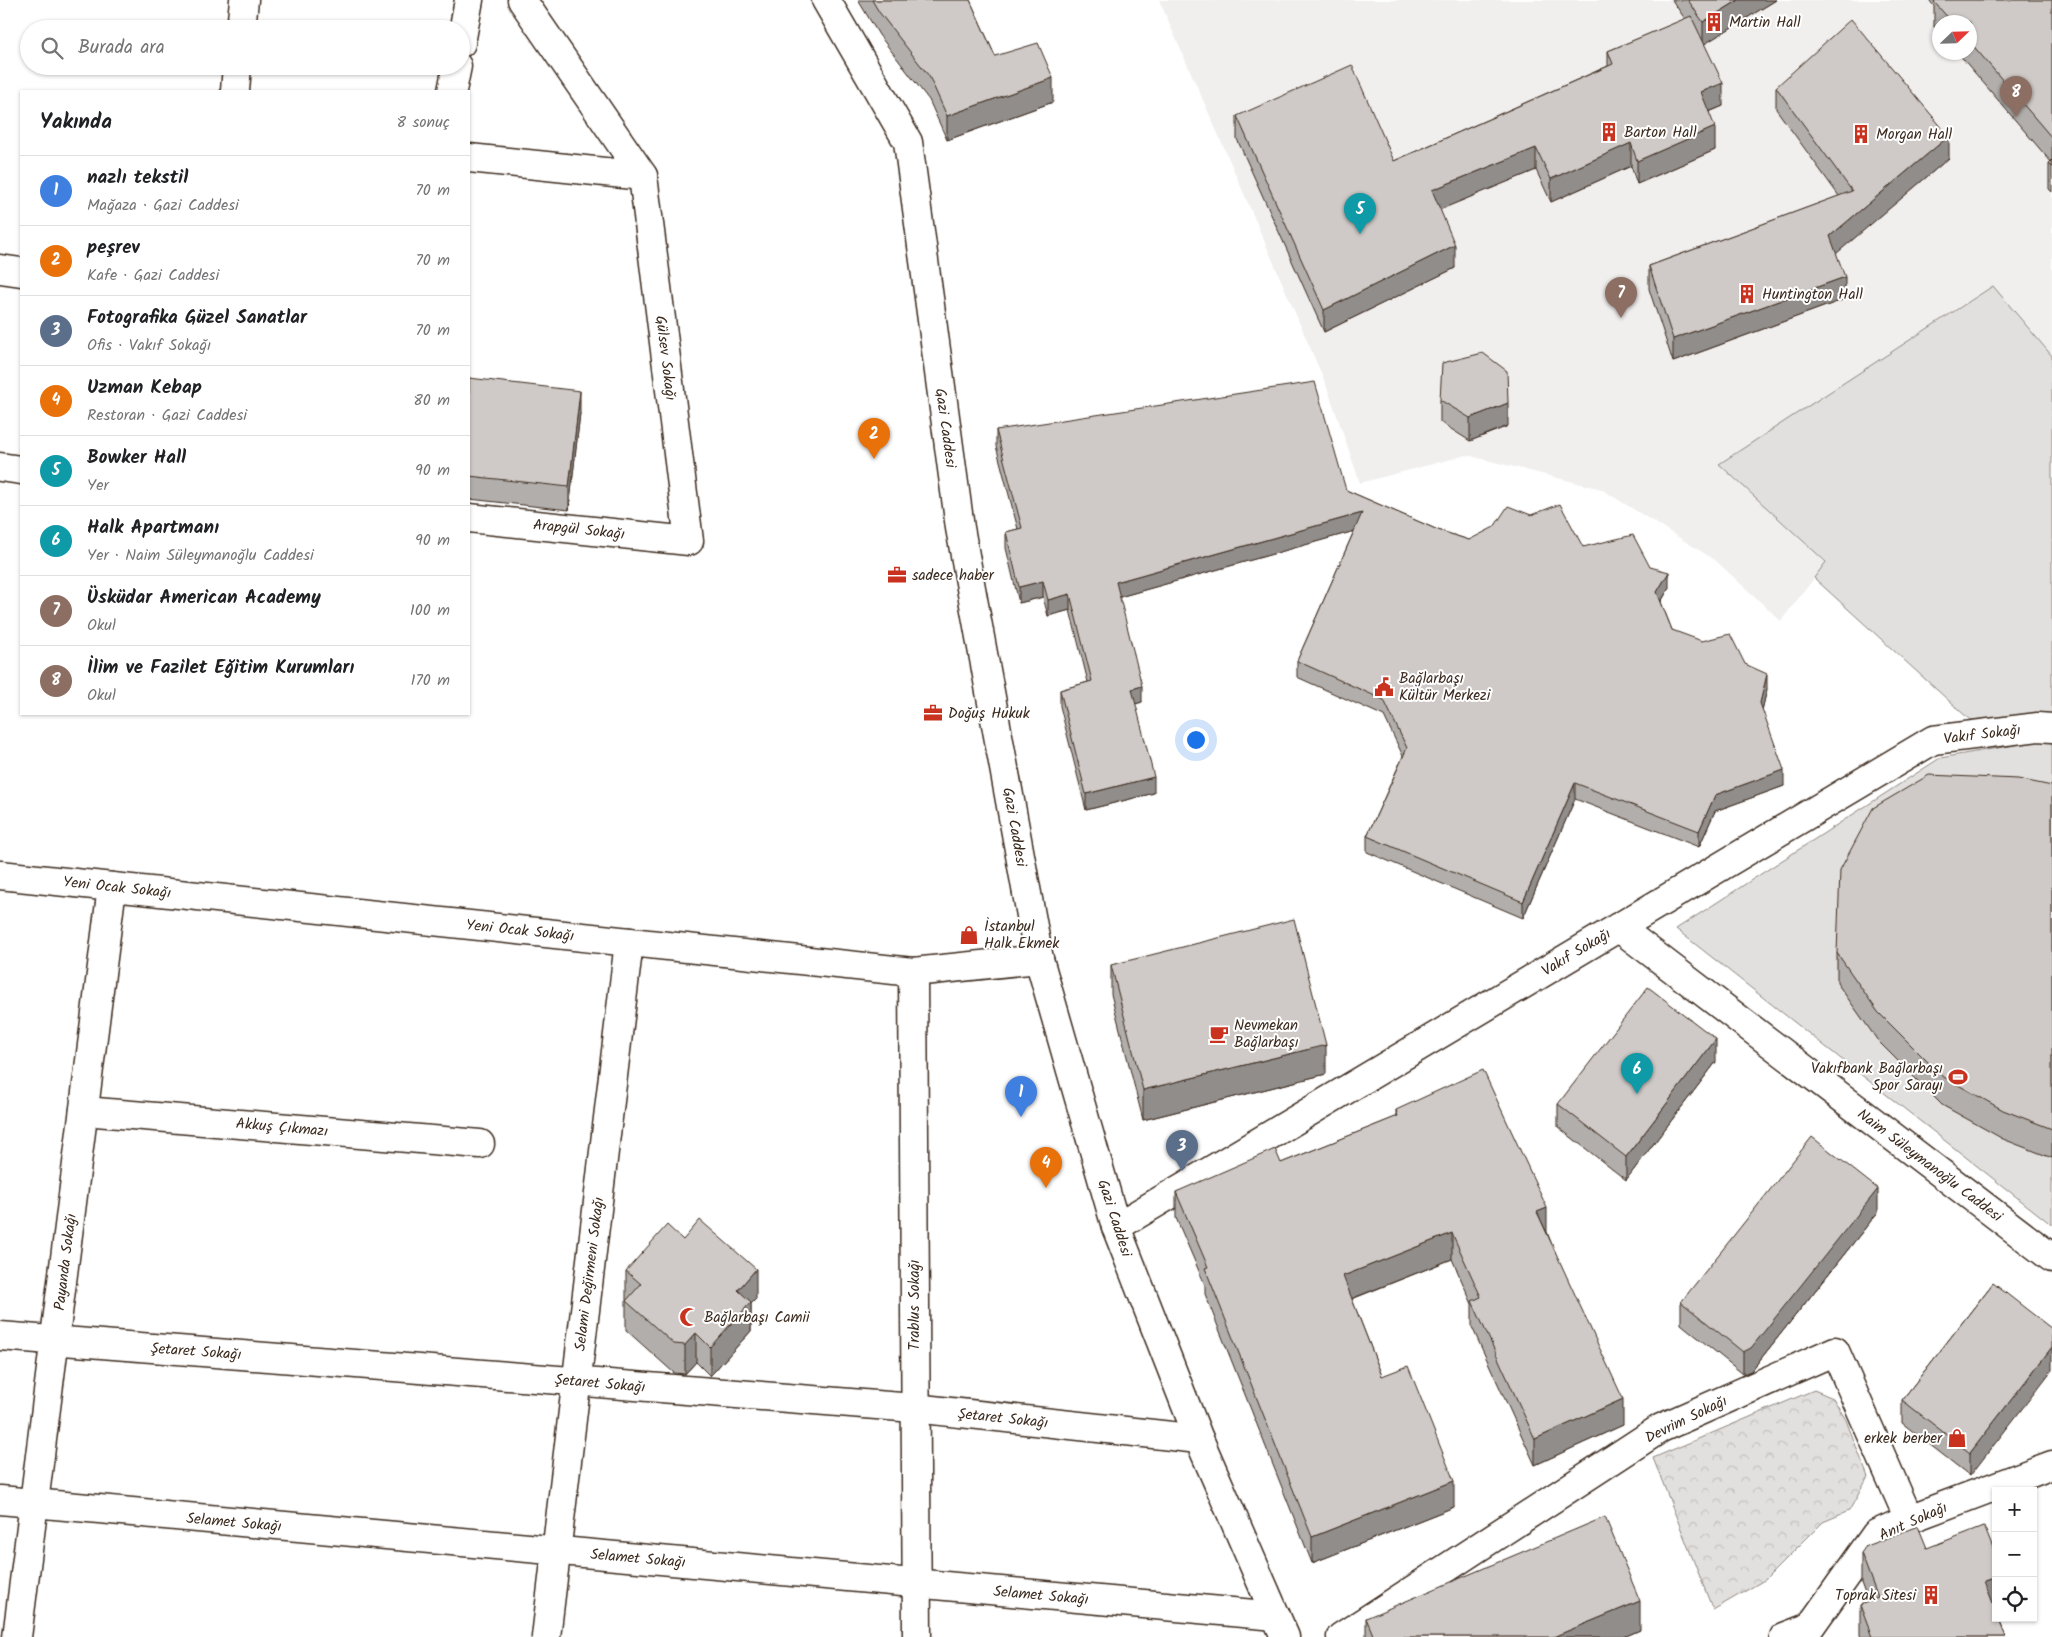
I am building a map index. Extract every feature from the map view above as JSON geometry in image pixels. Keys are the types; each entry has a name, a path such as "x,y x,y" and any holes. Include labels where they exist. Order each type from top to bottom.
{"street":[{"path":"242,20 244,0"},
{"path":"465,20 469,0"},
{"name":"Gülsev Sokağı","path":"522,0 643,176 688,541"},
{"name":"Gazi Caddesi","path":"826,0 908,142 960,528 1039,959 1116,1227 1199,1440 1280,1627"},
{"path":"234,90 236,75"},
{"path":"452,90 455,75"},
{"path":"470,158 643,176"},
{"path":"0,269 20,272"},
{"path":"0,467 20,470"},
{"name":"Arapgül Sokağı","path":"470,518 688,541"},
{"name":"Vakıf Sokağı","path":"1116,1227 1933,740 2038,726 2052,728"},
{"name":"Yeni Ocak Sokağı","path":"0,875 913,972 1039,959"},
{"name":"Payanda Sokağı","path":"18,1637 112,887"},
{"name":"Naim Süleymanoğlu Caddesi","path":"1618,927 2052,1258"},
{"name":"Selami Değirmeni Sokağı","path":"546,1637 629,942"},
{"name":"Trablus Sokağı","path":"913,972 916,1637"},
{"name":"Akkuş Çıkmazı","path":"84,1111 480,1144"},
{"name":"Şetaret Sokağı","path":"0,1336 914,1408 1199,1440"},
{"name":"Devrim Sokağı","path":"1341,1637 1661,1428 1835,1351 1909,1519"},
{"name":"Anıt Sokağı","path":"1784,1637 1810,1627 1876,1534 1909,1519 2052,1466"},
{"name":"Selamet Sokağı","path":"0,1500 916,1584 1280,1627"}],"shaded area":[{"path":"1159,0 2052,0 2052,356 1992,286 1720,465 1826,563 1781,621 1715,560 1601,489 1467,455 1360,483 1327,387"}],"green space":[{"path":"1993,286 2052,356 2052,716 2038,714 1970,720 1814,578 1826,562 1719,464"},
{"name":"Vakıfbank Bağlarbaşı Spor Sarayı","path":"2038,741 2052,743 2052,1225 1676,929 1940,758"},
{"path":"1814,1390 1833,1398 1846,1420 1868,1477 1849,1511 1823,1522 1766,1579 1713,1610 1653,1458"}],"building":[{"path":"872,0 970,0 995,56 1038,43 1053,78 947,116 929,76 879,12"},
{"path":"1688,0 1739,0 1703,22"},
{"path":"1936,0 2052,0 2052,138 1977,50 1977,15 1946,15 1934,2"},
{"path":"1691,16 1723,83 1701,92 1715,127 1637,161 1631,143 1551,179 1536,148 1432,190 1455,245 1324,310 1237,116 1352,65 1394,161 1613,64 1608,51"},
{"path":"1851,19 1949,136 1830,236 1845,277 1673,339 1649,266 1852,191 1776,87"},
{"path":"1483,353 1507,371 1508,403 1470,418 1440,400 1442,363"},
{"path":"470,378 580,391 569,487 470,476"},
{"path":"1315,382 1346,490 1438,530 1469,540 1494,527 1508,506 1531,515 1560,504 1583,547 1633,535 1650,567 1669,572 1657,592 1672,630 1702,641 1730,634 1745,664 1767,674 1760,703 1784,770 1715,795 1699,831 1575,783 1523,902 1367,836 1407,748 1384,700 1297,661 1362,513 1116,582 1142,686 1132,689 1154,777 1086,794 1060,690 1092,681 1070,594 1048,600 1043,581 1019,587 1006,532 1022,528 996,430"},
{"path":"1929,775 2018,779 2052,786 2052,1129 2003,1110 1942,1076 1878,1012 1837,953 1840,870 1873,808"},
{"name":"Nevmekan Bağlarbaşı","path":"1294,919 1326,1045 1143,1090 1111,965"},
{"path":"1648,987 1716,1039 1626,1157 1558,1104"},
{"path":"1483,1070 1547,1208 1537,1212 1623,1399 1535,1439 1472,1301 1481,1297 1452,1233 1343,1276 1382,1376 1408,1366 1454,1481 1312,1537 1205,1268 1208,1267 1176,1192 1275,1149 1281,1163 1398,1116 1396,1110"},
{"path":"1812,1137 1878,1189 1751,1348 1743,1352 1681,1302"},
{"name":"Bağlarbaşı Camii","path":"700,1220 756,1269 738,1290 751,1302 710,1347 696,1333 685,1345 674,1344 626,1301 641,1284 626,1271 667,1225 683,1240"},
{"path":"1993,1283 2052,1329 2052,1347 1970,1453 1902,1400"},
{"path":"1605,1517 1640,1601 1553,1637 1374,1637 1366,1618"},
{"name":"Toprak Sitesi","path":"1918,1526 1927,1548 1984,1526 1992,1546 1992,1578 1984,1581 1992,1602 1992,1622 2000,1622 2006,1637 1872,1637 1860,1605 1878,1598 1861,1553 1866,1546"}],"place":[{"name":"Martin Hall","path":"1714,22"},
{"name":"İlim ve Fazilet Eğitim Kurumları","path":"2016,117"},
{"name":"Barton Hall","path":"1609,132"},
{"name":"Morgan Hall","path":"1861,134"},
{"name":"Bowker Hall","path":"1360,234"},
{"name":"Huntington Hall","path":"1747,294"},
{"name":"Üsküdar American Academy","path":"1621,318"},
{"name":"peşrev","path":"874,459"},
{"name":"sadece haber","path":"897,575"},
{"name":"Bağlarbaşı Kültür Merkezi","path":"1384,687"},
{"name":"Doğuş Hukuk","path":"933,713"},
{"name":"İstanbul Halk Ekmek","path":"969,935"},
{"name":"Nevmekan Bağlarbaşı","path":"1219,1034"},
{"name":"Vakıfbank Bağlarbaşı Spor Sarayı","path":"1958,1077"},
{"name":"Halk Apartmanı","path":"1637,1094"},
{"name":"nazlı tekstil","path":"1021,1117"},
{"name":"Fotografika Güzel Sanatlar","path":"1182,1171"},
{"name":"Uzman Kebap","path":"1046,1188"},
{"name":"Bağlarbaşı Camii","path":"689,1317"},
{"name":"erkek berber","path":"1957,1438"},
{"name":"Toprak Sitesi","path":"1931,1595"}]}
